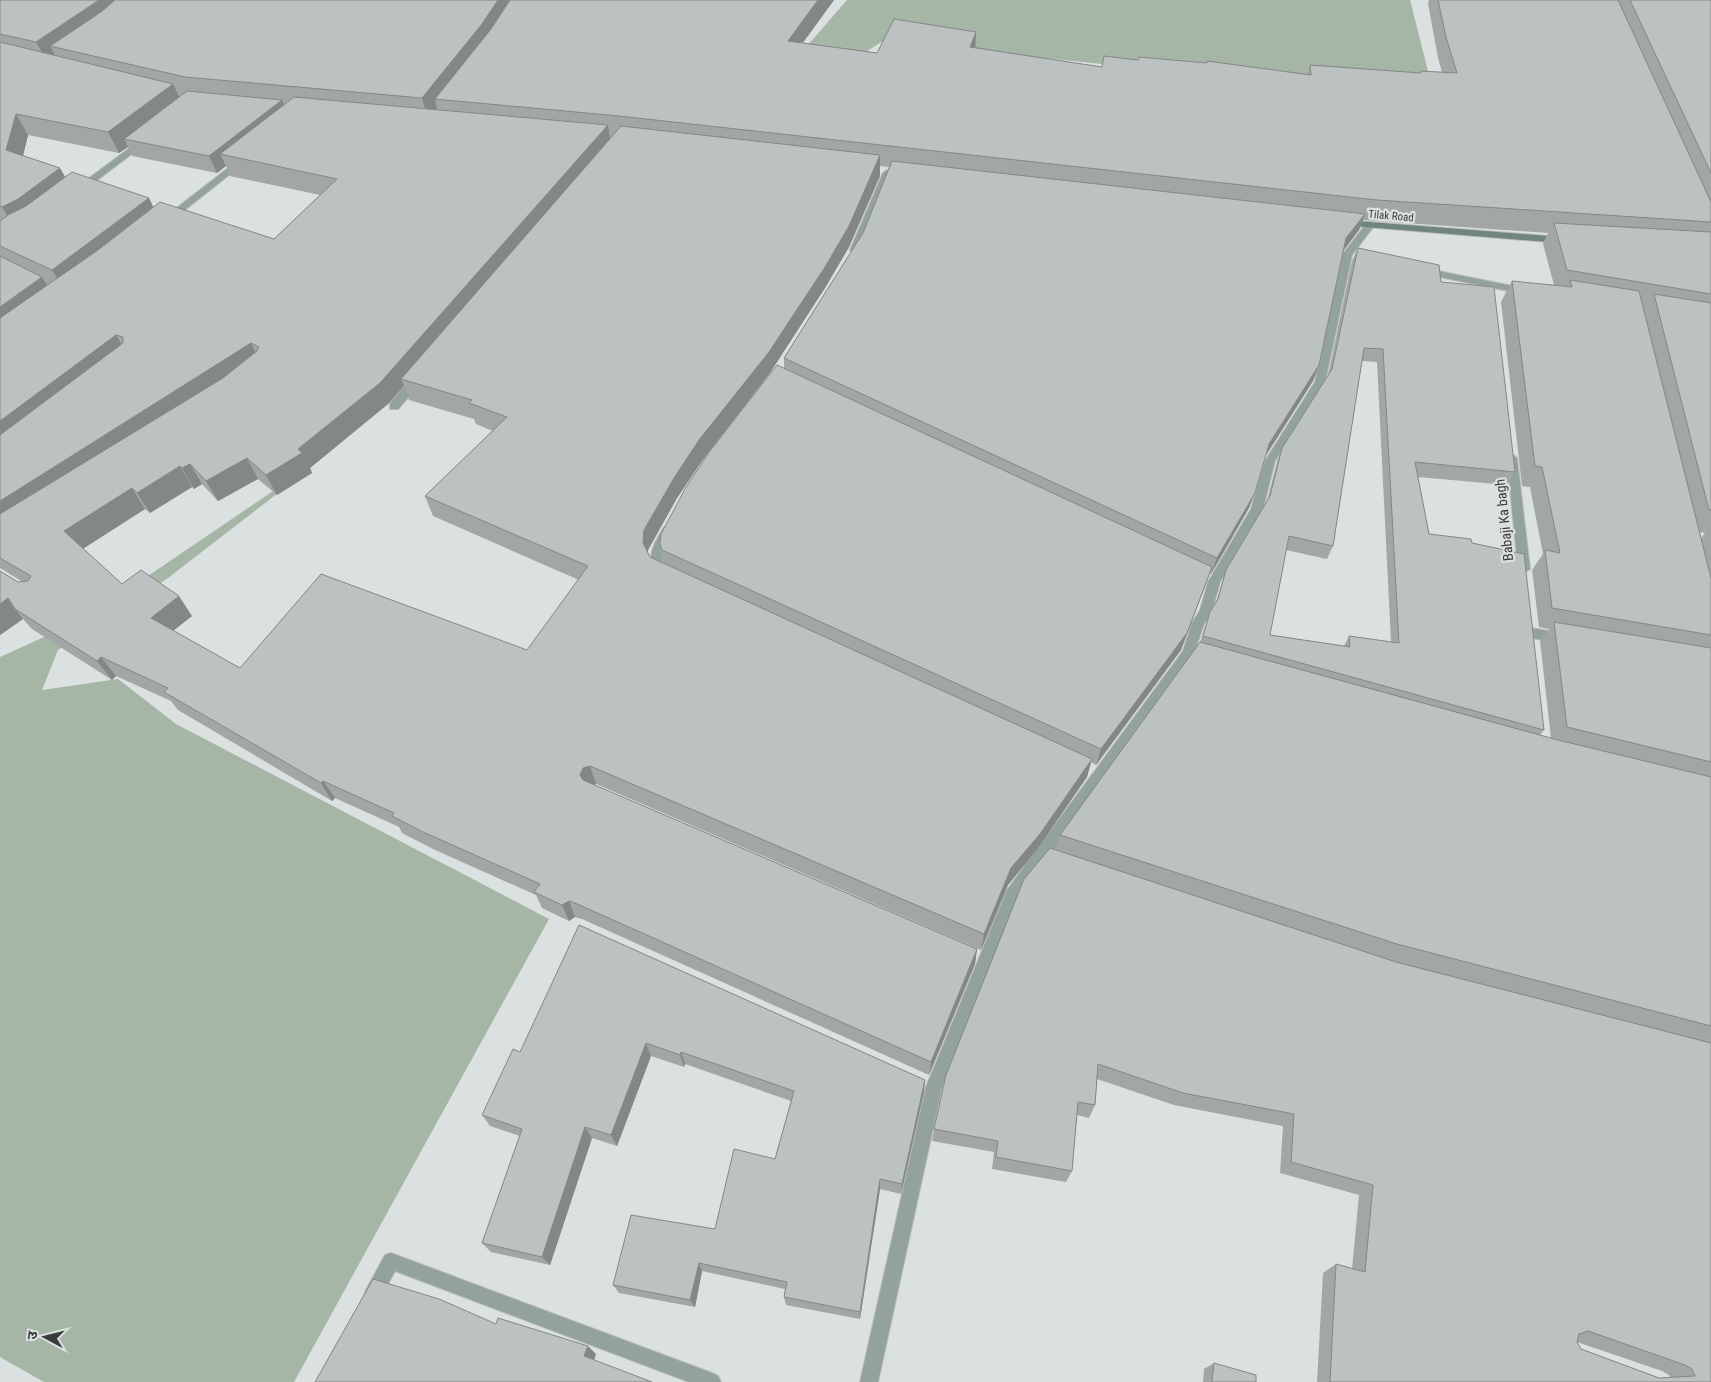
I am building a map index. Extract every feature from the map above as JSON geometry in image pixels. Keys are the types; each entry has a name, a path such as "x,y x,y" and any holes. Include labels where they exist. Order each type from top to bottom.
{"main road":[{"name":"Tilak Road","path":"1329,221 1369,226 1572,241"}],"street":[{"path":"74,194 146,140"},
{"path":"161,225 247,156"},
{"path":"847,262 856,248 887,173"},
{"path":"870,1382 934,1087 981,958 1014,890 1042,856 1095,772 1194,654 1198,624 1206,611 1210,580 1257,509 1270,461 1320,382 1352,256 1369,226"},
{"path":"1415,270 1493,291 1530,292"},
{"path":"394,406 420,376"},
{"name":"Babaji Ka bagh","path":"1510,444 1526,583"},
{"path":"668,576 659,572 655,562 656,551 674,518"},
{"path":"1531,633 1569,639"},
{"path":"1042,856 1060,862"},
{"path":"917,1079 934,1087"},
{"path":"362,1313 391,1261 712,1382"}],"green space":[{"path":"847,0 1410,0 1432,87 1235,78 977,51 894,34 861,55 808,45"},
{"path":"285,483 278,493 168,578 58,650 42,690 118,679 176,724 549,919 294,1382 44,1382 0,1357 0,657 86,618"}],"building":[{"path":"0,0 99,0 36,42 0,34"},
{"path":"115,0 498,0 482,24 422,98 185,77 50,46 101,12"},
{"path":"510,0 818,0 788,41 877,53 894,19 976,32 970,47 1102,67 1104,56 1138,60 1139,57 1207,63 1207,61 1311,75 1310,65 1421,73 1420,71 1457,73 1446,37 1438,0 1618,0 1711,202 1711,222 1377,200 619,116 435,99 491,29"},
{"path":"1630,0 1711,0 1711,173"},
{"path":"0,42 173,84 108,132 16,114 6,150 60,168 18,199 2,207 0,206"},
{"path":"187,91 282,100 209,156 124,139"},
{"path":"294,97 608,125 380,383 298,449 302,453 266,475 247,458 206,481 190,464 182,468 180,466 137,493 132,488 64,531 122,584 141,570 179,596 151,618 240,668 321,574 527,650 588,566 425,496 507,417 469,403 472,400 401,379 621,126 880,155 849,226 825,267 769,352 699,440 674,478 644,530 643,543 650,557 1092,759 1040,834 1011,868 984,934 590,766 583,768 580,775 583,780 977,949 931,1062 575,903 569,901 562,905 534,892 540,884 423,832 392,816 394,813 323,781 321,783 164,692 168,688 101,657 97,661 15,609 8,598 0,604 0,571 18,582 28,581 31,576 0,558 0,514 223,378 257,351 259,347 251,343 0,501 0,435 123,343 123,337 116,335 0,421 0,318 98,250 160,202 274,239 337,179 220,154"},
{"path":"892,161 1365,214 1346,238 1319,365 1269,444 1255,493 1217,558 784,358 863,233"},
{"path":"72,172 149,198 52,270 0,246 0,221 26,206"},
{"path":"1554,223 1711,232 1711,294 1567,270"},
{"path":"1358,248 1439,265 1441,282 1494,287 1515,472 1415,462 1429,534 1471,539 1472,543 1524,554 1544,730 1203,636 1210,612 1218,599 1226,570 1270,496 1282,448 1332,369","holes":["1364,348 1383,349 1399,643 1349,636 1350,647 1270,635 1289,536 1333,546"]},
{"path":"0,256 42,277 0,307"},
{"path":"1570,280 1639,291 1711,578 1711,635 1552,608 1545,550 1560,553 1542,467 1535,466 1512,281 1572,287"},
{"path":"1654,294 1711,303 1711,510 1709,510"},
{"path":"777,365 1212,567 1187,633 1101,749 662,550 660,544 661,534 686,487 710,451"},
{"path":"1554,622 1711,648 1711,762 1567,727"},
{"path":"1200,642 1558,740 1711,777 1711,1026 1397,944 1060,835"},
{"path":"1050,848 1396,962 1711,1043 1711,1382 1330,1382 1336,1264 1365,1272 1373,1185 1291,1162 1294,1114 1183,1093 1098,1064 1095,1105 1078,1102 1072,1171 996,1157 998,1141 934,1129 946,1075 1024,879","holes":["1588,1331 1692,1369 1695,1376 1659,1378 1581,1349 1577,1342 1579,1334"]},
{"path":"579,925 925,1080 902,1184 880,1179 860,1312 784,1297 787,1282 699,1263 690,1300 613,1285 631,1215 715,1229 734,1149 775,1159 794,1091 681,1052 680,1055 646,1043 611,1135 585,1127 542,1257 482,1243 522,1129 482,1115 513,1049 520,1052"},
{"path":"373,1279 439,1299 496,1324 498,1318 588,1346 584,1356 652,1382 315,1382"},
{"path":"1214,1363 1256,1375 1256,1382 1212,1382"}]}
